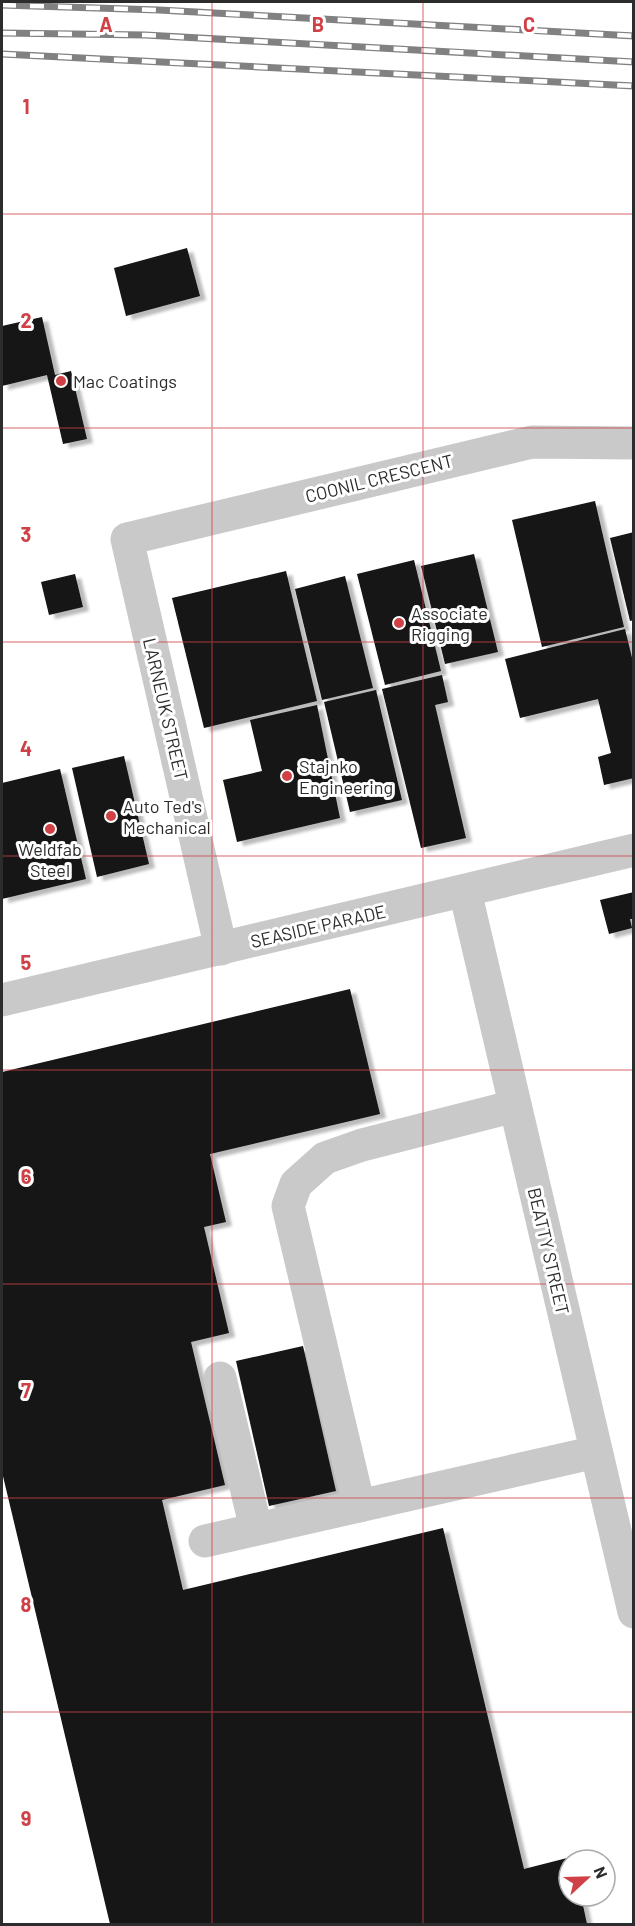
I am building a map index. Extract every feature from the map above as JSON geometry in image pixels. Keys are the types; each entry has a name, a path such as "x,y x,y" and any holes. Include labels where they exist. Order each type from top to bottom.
{"street":[{"name":"COONIL CRESCENT","path":"127,539 531,442 633,443"},
{"name":"LARNEUK STREET","path":"127,539 221,949"},
{"name":"SEASIDE PARADE","path":"2,1000 633,850"},
{"name":"BEATTY STREET","path":"465,891 633,1612"},
{"path":"359,1506 288,1206 296,1184 325,1158 344,1151 515,1106"},
{"path":"220,1378 256,1529"},
{"path":"205,1541 596,1452"}],"building":[{"path":"187,248 200,296 126,316 114,268"},
{"name":"Mac Coatings","path":"42,317 55,375 71,371 87,439 63,444 47,375 2,386 2,326"},
{"path":"595,501 624,627 542,647 512,520"},
{"path":"634,532 634,620 630,621 610,538"},
{"path":"474,554 498,652 445,664 421,566"},
{"name":"Associate Rigging","path":"414,560 441,671 385,685 357,574"},
{"path":"286,571 317,701 204,728 172,598"},
{"path":"75,574 83,607 49,615 41,582"},
{"path":"345,576 373,688 322,700 295,589"},
{"path":"625,629 634,666 634,778 604,785 598,757 611,753 598,699 520,718 505,659"},
{"path":"442,675 448,702 435,705 466,838 421,848 382,689"},
{"path":"376,690 402,800 350,812 324,702"},
{"name":"Stajnko Engineering","path":"317,705 340,818 237,842 223,780 262,771 250,720"},
{"name":"Auto Ted's Mechanical","path":"124,756 149,864 97,877 72,768"},
{"name":"Weldfab Steel","path":"60,769 86,879 2,899 2,783"},
{"path":"634,892 634,919 630,919 632,928 609,934 600,900"},
{"path":"350,989 380,1114 210,1154 226,1222 204,1227 229,1333 191,1342 225,1485 162,1500 183,1590 443,1528 524,1869 557,1861 557,1908 584,1908 587,1924 110,1924 2,1472 2,1072"},
{"path":"303,1346 336,1491 269,1506 236,1361"}],"railway":[{"path":"2,5 159,10 634,36"},
{"path":"2,33 145,35 634,62"},
{"path":"2,54 634,86"}],"place":[{"name":"Mac Coatings","path":"61,381"},
{"name":"Associate Rigging","path":"399,623"},
{"name":"Stajnko Engineering","path":"287,776"},
{"name":"Auto Ted's Mechanical","path":"111,816"},
{"name":"Weldfab Steel","path":"50,829"}]}
